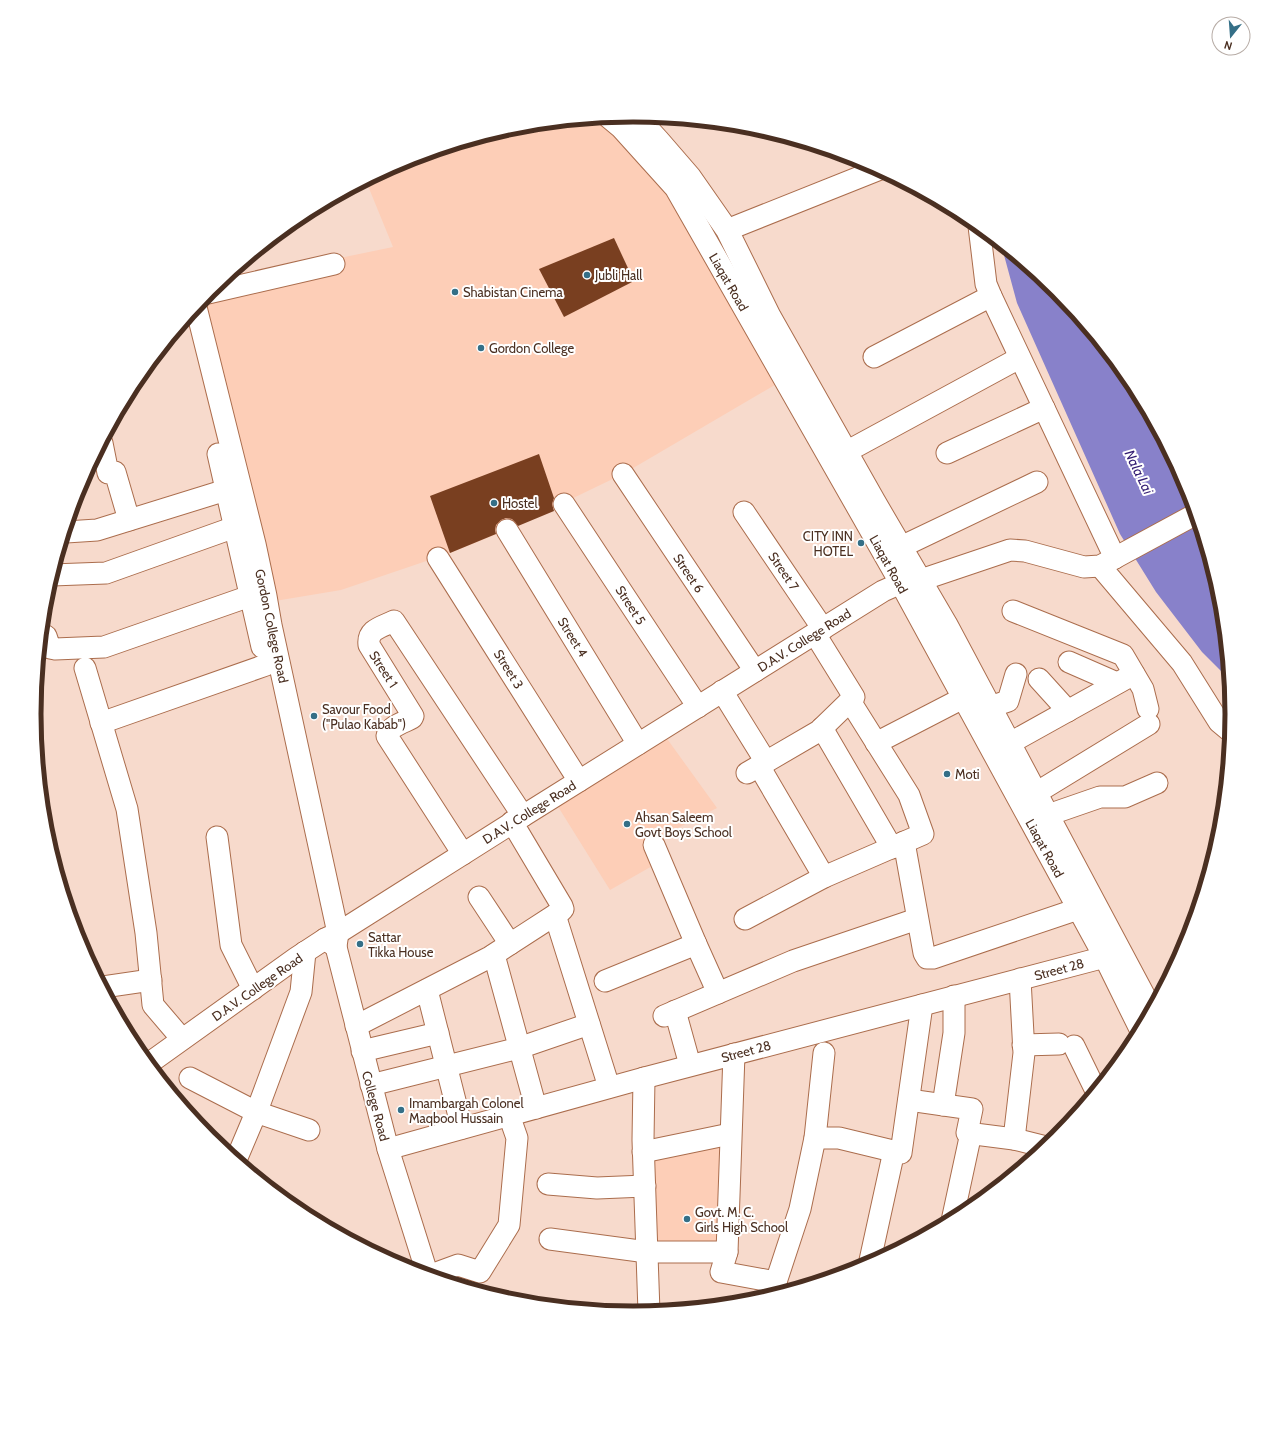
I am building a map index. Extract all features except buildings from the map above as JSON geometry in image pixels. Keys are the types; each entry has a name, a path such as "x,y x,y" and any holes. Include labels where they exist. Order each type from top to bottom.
{"main road":[{"name":"Liaqat Road","path":"616,122 676,188 911,582 963,698 1104,957 1138,1025"},
{"name":"Liaqat Road","path":"641,122 690,177 727,230 770,317 901,547 911,582 946,624 1149,1006"}],"street":[{"path":"727,230 873,173"},
{"path":"980,234 986,284 1044,408 1108,562 1182,662 1219,722 1226,728"},
{"path":"221,290 334,264"},
{"path":"874,356 991,296"},
{"name":"Gordon College Road","path":"198,314 255,544 333,940"},
{"name":"Gordon College Road","path":"187,325 266,665 333,940"},
{"path":"846,452 1012,362"},
{"path":"947,453 1044,408"},
{"path":"102,452 108,473 115,472 129,520"},
{"name":"Street 6","path":"623,474 755,671"},
{"path":"901,547 1037,482"},
{"path":"70,532 97,530 226,490"},
{"name":"Street 5","path":"564,504 698,707"},
{"name":"Street 7","path":"744,512 819,631 854,697 850,701"},
{"path":"1108,562 1192,516"},
{"path":"58,575 106,573 235,527"},
{"name":"Street 4","path":"507,530 638,744"},
{"name":"D.A.V. College Road","path":"153,1061 305,952 333,940 518,819 883,591 1010,550 1025,550 1084,567 1108,562"},
{"name":"Street 3","path":"438,558 579,781"},
{"path":"46,636 50,648 55,649 104,647 250,596"},
{"path":"1013,611 1124,655 1126,679"},
{"name":"Street 1","path":"463,854 387,736 391,730 413,716 369,645 368,638 371,632 394,621 518,819"},
{"path":"1036,794 1149,716 1142,689 1126,679 1069,662"},
{"path":"100,723 266,665"},
{"path":"85,668 100,723 127,810 146,933 153,1005 182,1039"},
{"path":"990,707 1008,701 1016,674"},
{"path":"1039,679 1068,711"},
{"path":"1010,743 1126,679"},
{"path":"722,691 757,767 824,877"},
{"path":"876,743 963,698"},
{"path":"745,919 824,877 923,834 909,795 850,701 819,731 757,767"},
{"path":"822,728 898,845 924,953 927,958 933,958 1078,909"},
{"path":"1048,815 1100,797 1126,797 1157,783"},
{"path":"356,1026 427,990 502,949 563,909 518,819"},
{"path":"217,837 232,945 253,989"},
{"path":"654,845 718,992"},
{"path":"479,898 502,949 519,1048 536,1108"},
{"path":"555,915 609,1087"},
{"path":"690,1065 669,1013 793,961 917,919"},
{"name":"College Road","path":"333,940 388,1149 426,1269"},
{"path":"605,981 696,944"},
{"path":"238,1155 256,1112 301,992 305,952"},
{"name":"Street 28","path":"388,1149 690,1065 1104,957"},
{"path":"1014,1139 1024,1053 1020,979"},
{"path":"107,986 151,980"},
{"path":"427,990 462,1128"},
{"path":"943,1105 954,1033 954,996"},
{"path":"815,1138 839,1138 901,1153 922,1005"},
{"path":"370,1085 519,1048 589,1024"},
{"path":"362,1051 438,1033"},
{"path":"1023,1045 1066,1045 1094,1087"},
{"path":"734,1054 727,1252 721,1272 775,1289 800,1209 815,1138 824,1054"},
{"path":"190,1078 256,1112 309,1130"},
{"path":"644,1078 644,1152 649,1307"},
{"path":"909,1100 972,1110 967,1133 1014,1139 1039,1145"},
{"path":"436,1273 458,1265 480,1272 509,1225 517,1138 509,1115"},
{"path":"644,1152 730,1134"},
{"path":"960,1209 971,1134"},
{"path":"870,1258 894,1151"},
{"path":"548,1184 596,1188 645,1186"},
{"path":"550,1240 647,1252 727,1252"}],"shaded area":[{"name":"Gordon College","path":"614,123 676,188 785,379 623,474 507,530 450,553 341,590 257,604 188,324 231,281 393,247 368,185 443,153 480,142 518,133 556,127"},
{"name":"Ahsan Saleem Govt Boys School","path":"660,729 717,808 654,840 661,861 610,890 552,797"},
{"name":"Govt. M. C. Girls High School","path":"730,1134 727,1252 647,1252 643,1152"}],"water":[{"name":"Nala Lai","path":"1003,252 1024,269 1079,324 1104,354 1147,418 1165,452 1195,524 1215,599 1225,675 1202,652 1156,592 1120,534 1017,303"}],"place":[{"name":"Jubli Hall","path":"587,275"},
{"name":"Shabistan Cinema","path":"455,292"},
{"name":"Gordon College","path":"481,348"},
{"name":"Hostel","path":"494,503"},
{"name":"CITY INN HOTEL","path":"861,543"},
{"name":"Savour Food (\"Pulao Kabab\")","path":"314,716"},
{"name":"Moti","path":"947,774"},
{"name":"Ahsan Saleem Govt Boys School","path":"627,824"},
{"name":"Sattar Tikka House","path":"360,944"},
{"name":"Imambargah Colonel Maqbool Hussain","path":"401,1110"},
{"name":"Govt. M. C. Girls High School","path":"687,1219"}]}
